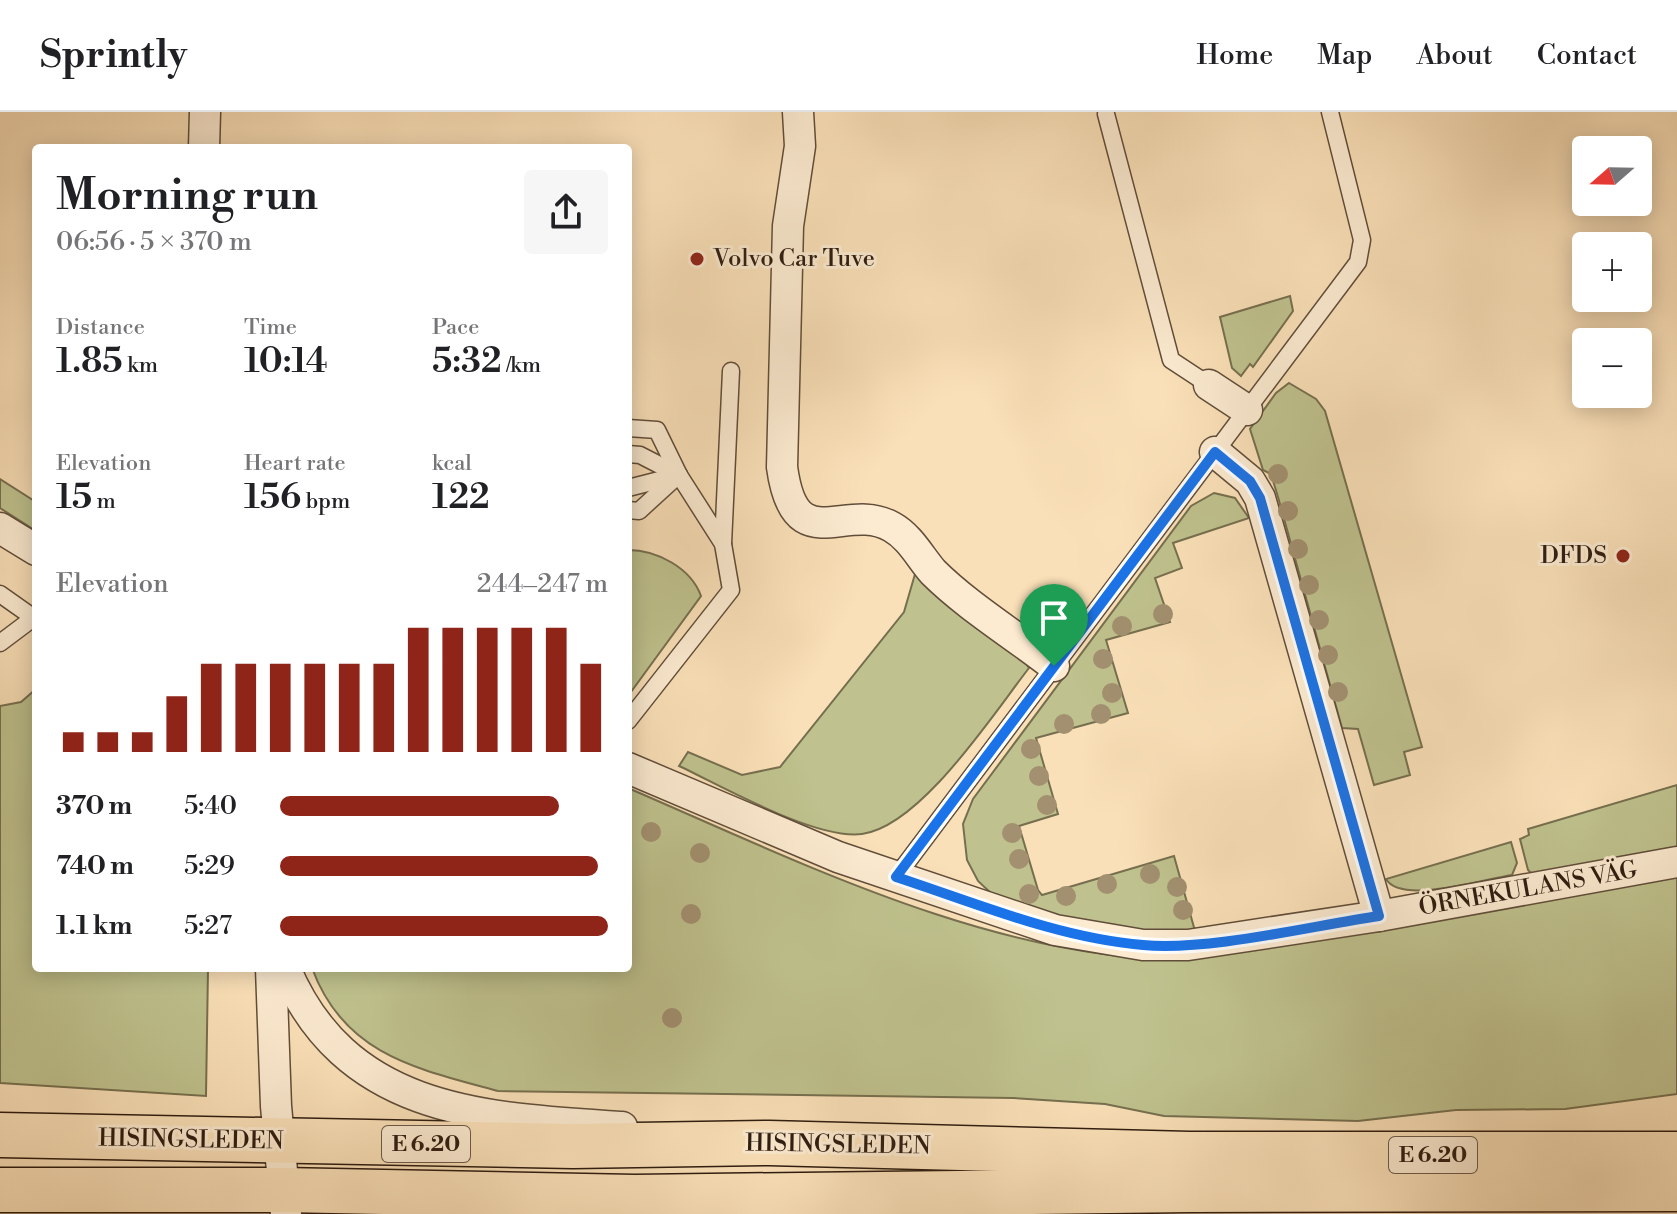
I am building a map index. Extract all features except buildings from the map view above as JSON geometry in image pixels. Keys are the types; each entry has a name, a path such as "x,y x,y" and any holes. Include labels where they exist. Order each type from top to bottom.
{"highway":[{"path":"1190,1172 1479,1134 1677,1127"},
{"name":"HISINGSLEDEN","path":"0,1135 280,1142 690,1144 1190,1172 1677,1189"},
{"name":"HISINGSLEDEN","path":"0,1190 285,1202 635,1197 1677,1154"},
{"path":"1190,1172 1330,1211 1564,1214"}],"street":[{"path":"204,144 205,112"},
{"path":"798,112 800,146 788,226 782,467 792,504 804,517 818,522 833,524 866,520 892,527 934,573 1054,666"},
{"path":"1209,385 1247,410"},
{"path":"1215,452 1250,481 1260,498 1379,916"},
{"path":"0,528 32,548"},
{"name":"ÖRNEKULANS VÄG","path":"632,770 838,857 896,877 1055,930 1143,945 1188,945 1379,916 1677,862"},
{"path":"271,972 285,1202"},
{"path":"287,972 295,992 326,1038 359,1068 406,1093 459,1111 520,1120 633,1127 690,1144"}],"lane":[{"path":"896,877 1358,262 1362,240 1330,112"},
{"path":"1106,114 1171,360 1209,385"},
{"path":"632,716 731,590 723,544 731,371"},
{"path":"632,428 657,430 679,475 723,544"},
{"path":"632,454 640,455 679,475"},
{"path":"632,487 679,475"},
{"path":"632,510 639,511 679,475"},
{"path":"0,594 32,615"},
{"path":"0,643 32,619"}],"green space":[{"path":"1290,296 1293,311 1253,367 1250,364 1241,376 1232,368 1220,317"},
{"path":"1289,383 1316,399 1325,411 1422,747 1404,752 1410,775 1374,785 1358,729 1342,728 1271,474 1263,470 1250,429 1276,393"},
{"path":"0,479 32,499 32,528 0,508"},
{"path":"1214,493 1235,498 1249,518 1173,543 1182,568 1155,578 1170,622 1106,640 1128,713 1036,738 1058,814 1019,826 1042,895 1174,856 1195,931 1102,930 993,895 978,881 967,860 963,824 973,799 1191,506"},
{"path":"632,550 650,553 672,562 689,577 701,596 632,691"},
{"path":"915,574 1007,635 1029,668 954,765 908,811 885,826 862,834 842,834 769,810 679,766 688,752 742,775 780,767 904,612"},
{"path":"32,692 32,972 208,972 206,1096 0,1083 0,706 21,702"},
{"path":"1677,785 1677,850 1532,874 1528,870 1520,839 1529,835 1528,829"},
{"path":"632,790 900,902 971,925 1042,943 1114,955 1186,960 1677,876 1677,1094 1565,1109 1456,1110 1358,1121 1164,1116 1105,1104 1013,1098 498,1091 439,1075 387,1054 343,1021 314,972 632,972"},
{"path":"1511,842 1517,863 1512,875 1425,890 1408,890 1386,879"}],"place":[{"name":"Volvo Car Tuve","path":"697,259"},
{"name":"DFDS","path":"1623,556"}],"route":[{"path":"1215,452 1250,481 1260,498 1379,916 1188,945 1143,945 1055,930 896,877 1054,666 1215,452"}]}
